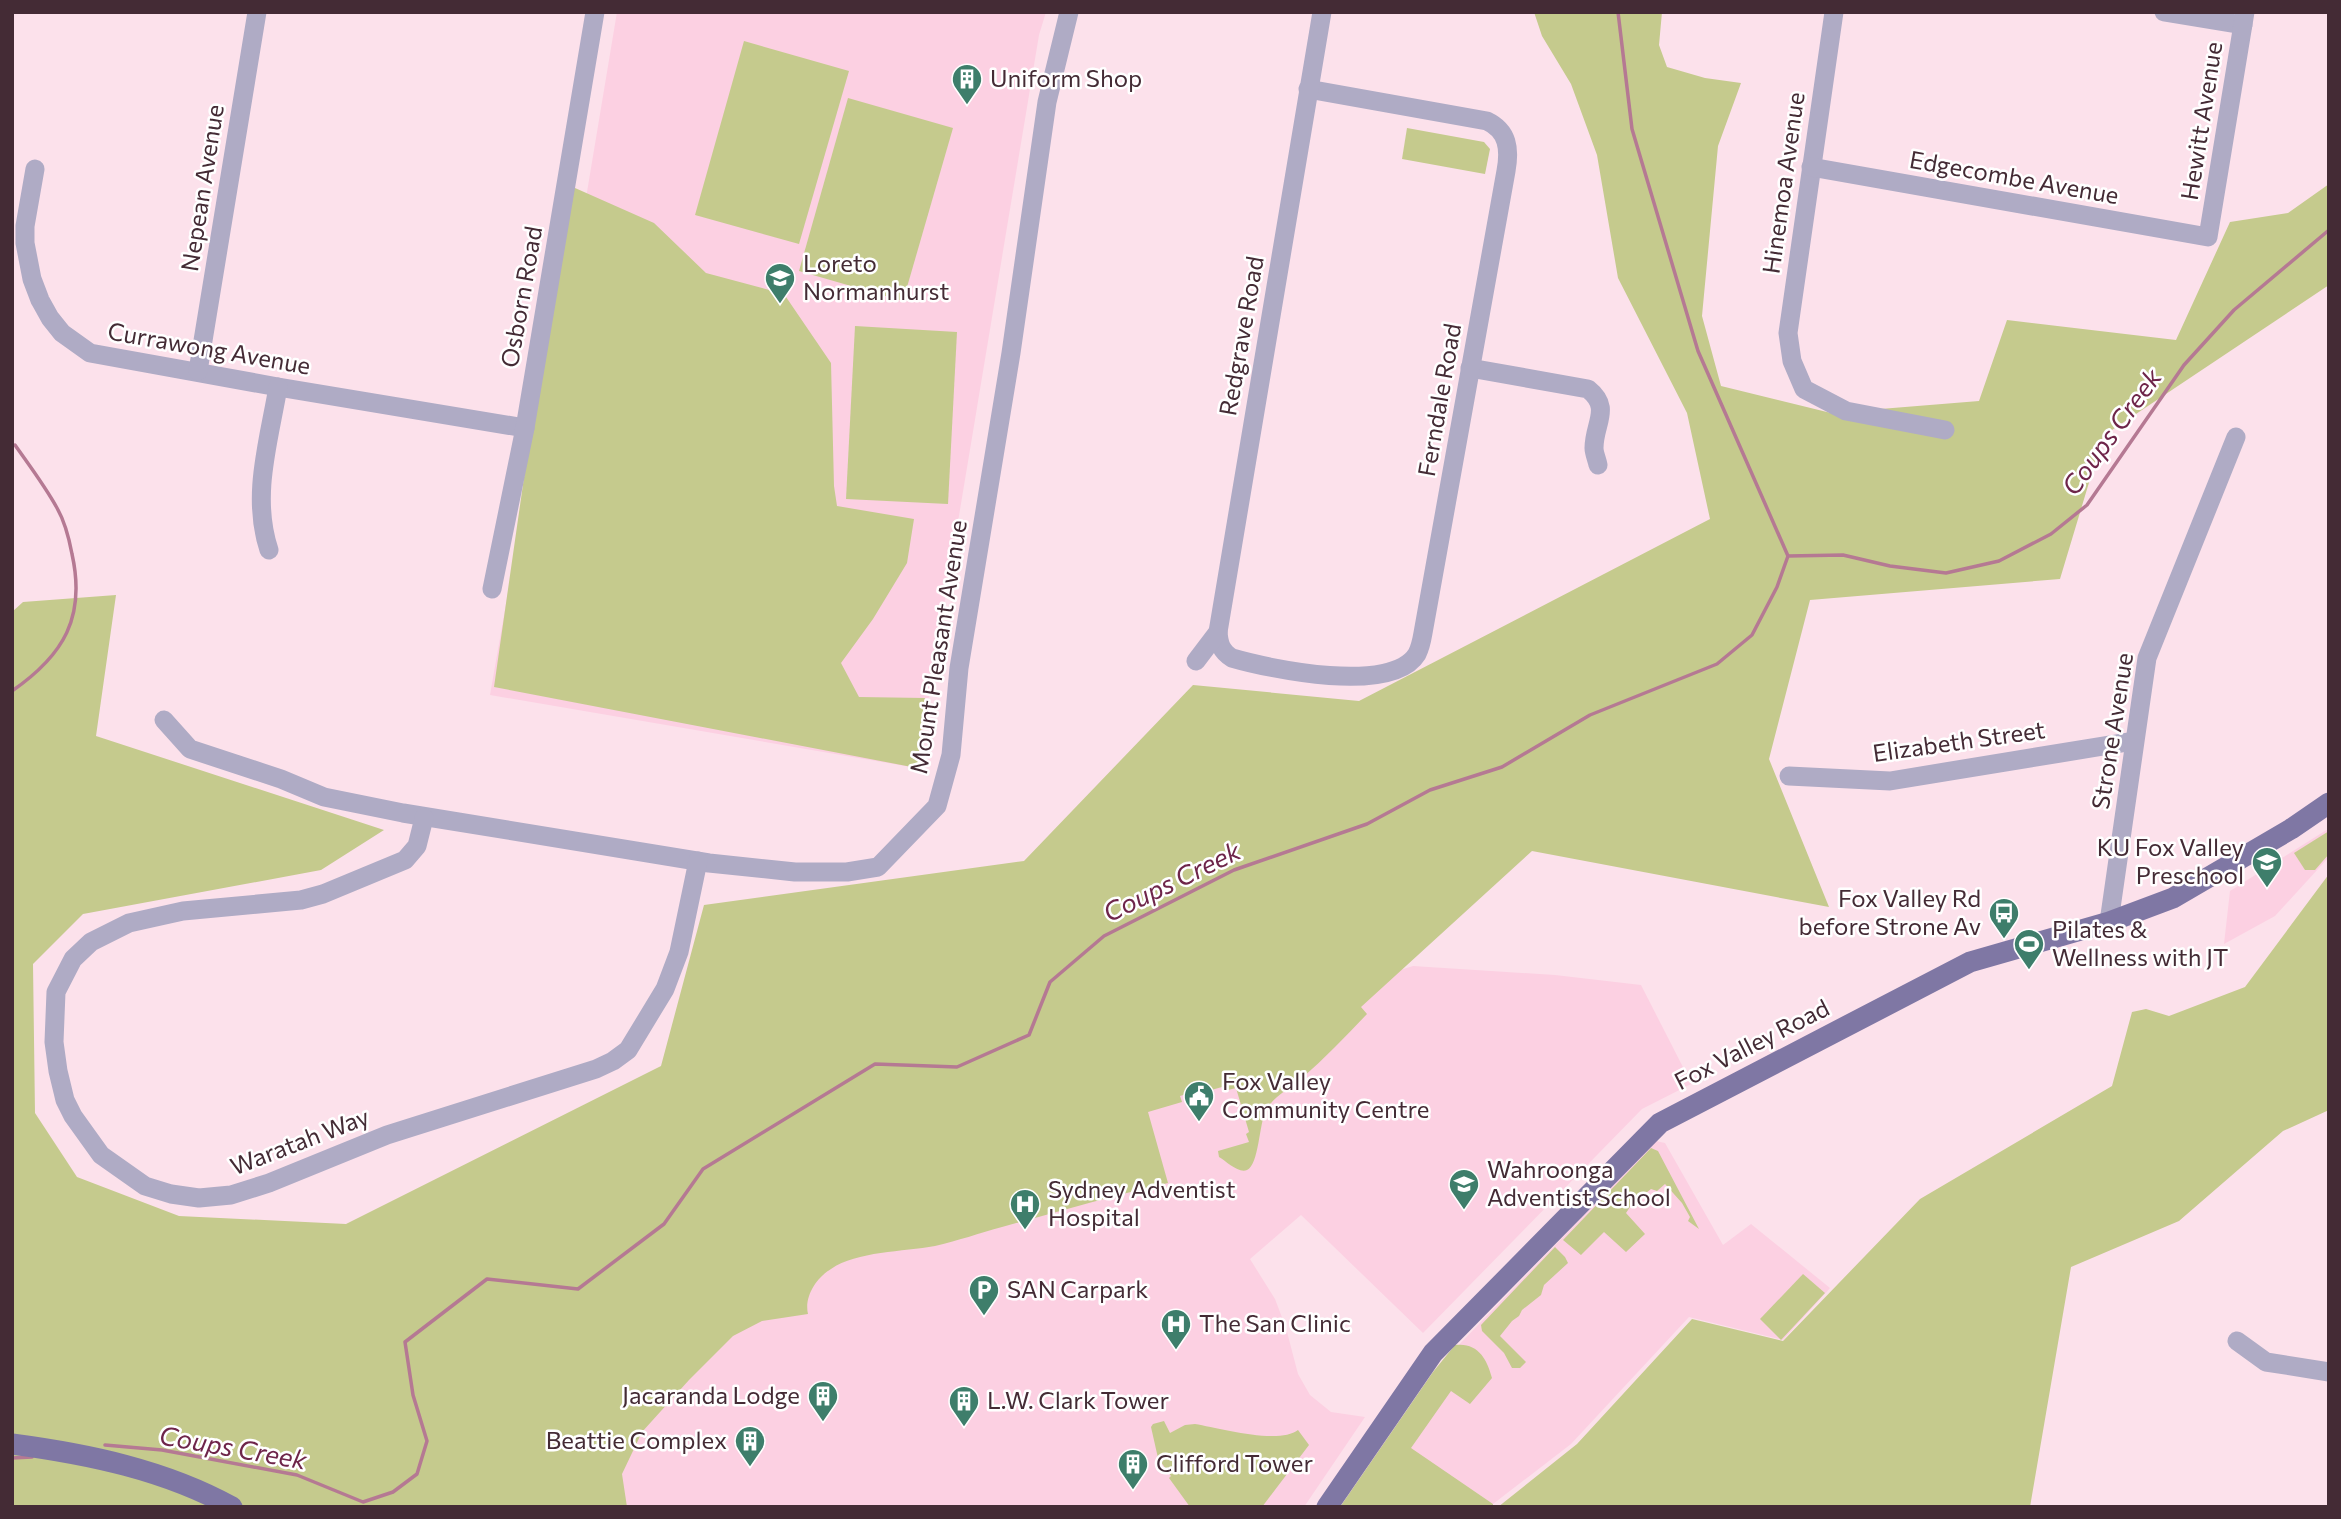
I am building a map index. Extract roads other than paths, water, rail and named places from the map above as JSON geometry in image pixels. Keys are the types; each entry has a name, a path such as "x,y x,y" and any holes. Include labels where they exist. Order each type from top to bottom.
{"main road":[{"name":"Fox Valley Road","path":"1327,1507 1433,1353 1660,1123 1970,962 2109,922 2173,898 2291,829 2329,803"},
{"path":"12,1444 69,1452 145,1470 184,1483 232,1507"}],"street":[{"name":"Nepean Avenue","path":"198,371 257,12"},
{"name":"Osborn Road","path":"492,589 525,428 595,12"},
{"name":"Mount Pleasant Avenue","path":"164,720 190,749 281,779 324,797 424,818 698,862 795,872 847,872 878,867 937,806 951,755 959,668 1011,354 1047,102 1069,12"},
{"name":"Redgrave Road","path":"1196,661 1218,632 1322,12"},
{"name":"Hinemoa Avenue","path":"1834,12 1788,333 1792,361 1804,389 1846,411 1945,430"},
{"path":"2164,12 2244,19"},
{"name":"Hewitt Avenue","path":"2208,237 2244,19"},
{"name":"Ferndale Road","path":"1218,632 1219,644 1232,658 1325,675 1365,677 1399,667 1417,654 1423,633 1508,158 1504,135 1497,126 1487,121 1308,89"},
{"name":"Edgecombe Avenue","path":"1811,167 2208,237"},
{"name":"Currawong Avenue","path":"35,169 25,226 25,243 32,279 50,318 62,333 90,353 525,428"},
{"path":"1470,368 1588,389 1600,404 1594,448 1598,465"},
{"path":"270,550 261,523 260,498 278,387"},
{"name":"Strone Avenue","path":"2109,922 2147,658 2236,437"},
{"name":"Elizabeth Street","path":"1789,776 1890,781 2134,741"},
{"name":"Waratah Way","path":"424,818 417,846 405,860 323,894 302,900 183,911 129,923 91,942 73,959 56,992 54,1042 58,1072 65,1100 73,1116 101,1155 145,1186 171,1194 199,1198 232,1195 269,1183 387,1135 544,1086 613,1061 628,1050 665,989 679,952 698,862"},
{"path":"2237,1341 2266,1362 2329,1372"}],"waterway":[{"path":"1618,12 1632,129 1698,351 1788,556"},
{"name":"Coups Creek","path":"105,1445 162,1450 297,1475 363,1502 393,1492 417,1474 427,1441 413,1395 405,1342 487,1279 578,1289 664,1224 703,1169 875,1064 957,1067 1029,1035 1050,982 1104,936 1234,870 1367,824 1430,790 1502,767 1590,715 1717,664 1752,635 1777,587 1788,556 1843,555 1890,566 1946,573 1999,561 2051,534 2087,505 2184,365 2234,310 2329,230"},
{"path":"12,691 58,648 67,633 76,597 76,576 62,519 15,445"},
{"name":"Coups Creek","path":"12,1458 32,1457"}],"place":[{"name":"Uniform Shop","path":"967,106"},
{"name":"Loreto Normanhurst","path":"780,305"},
{"name":"KU Fox Valley Preschool","path":"2267,889"},
{"name":"Fox Valley Rd before Strone Av","path":"2004,940"},
{"name":"Pilates & Wellness with JT","path":"2029,971"},
{"name":"Fox Valley Community Centre","path":"1199,1123"},
{"name":"Wahroonga Adventist School","path":"1464,1211"},
{"name":"Sydney Adventist Hospital","path":"1025,1231"},
{"name":"SAN Carpark","path":"984,1317"},
{"name":"The San Clinic","path":"1176,1351"},
{"name":"Jacaranda Lodge","path":"823,1423"},
{"name":"L.W. Clark Tower","path":"964,1428"},
{"name":"Beattie Complex","path":"750,1468"},
{"name":"Clifford Tower","path":"1133,1491"}]}
